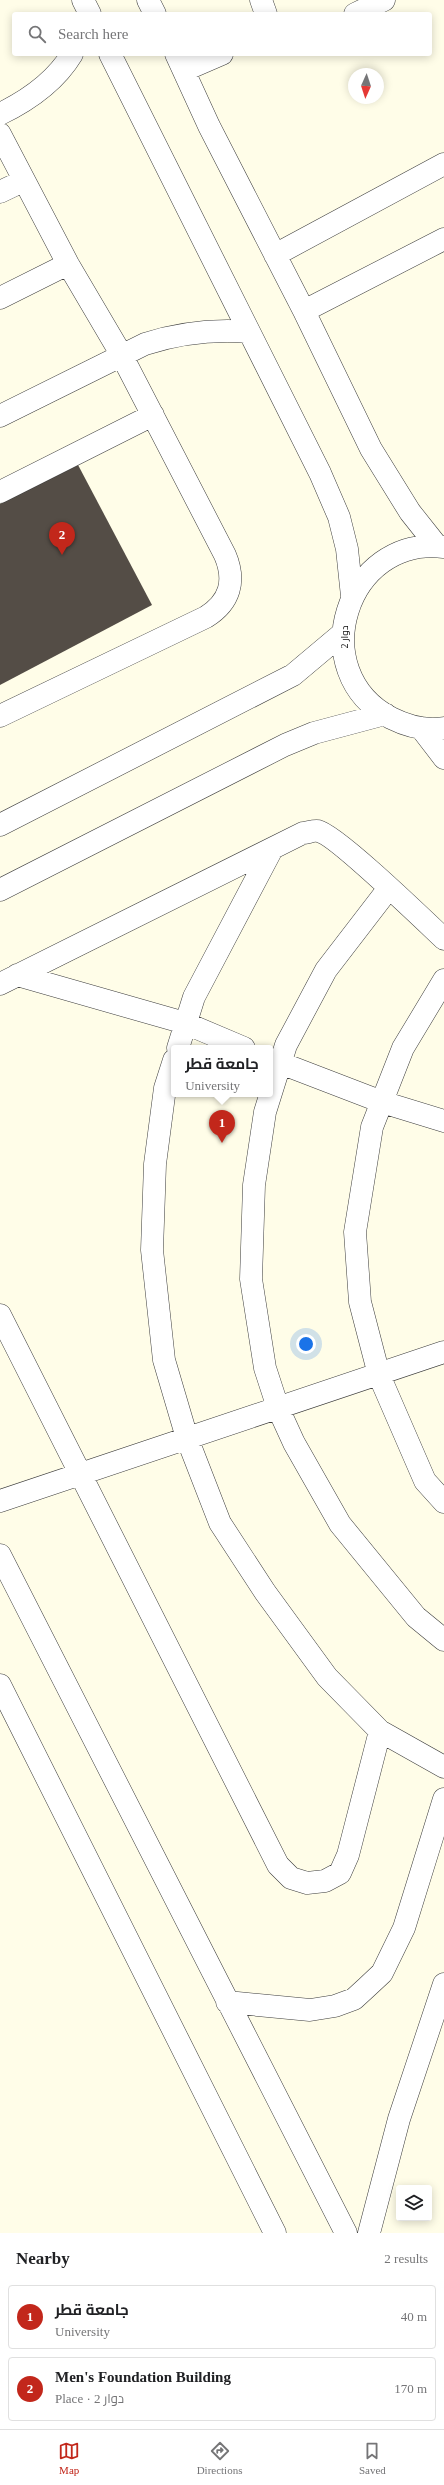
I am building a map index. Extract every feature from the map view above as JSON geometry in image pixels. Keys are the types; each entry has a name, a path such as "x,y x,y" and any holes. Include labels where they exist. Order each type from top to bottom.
{"street":[{"path":"148,0 154,12"},
{"path":"261,0 265,12"},
{"path":"359,12 384,0"},
{"path":"0,114 39,91 56,75 70,56"},
{"path":"111,56 320,473 339,517 348,549 352,596"},
{"path":"212,56 180,62 210,126 304,311 371,449 410,512 440,546"},
{"path":"0,134 23,181 68,264 121,354 153,415 230,566 232,578 227,596 216,610 206,618 0,716"},
{"path":"276,255 444,164"},
{"path":"0,192 23,181"},
{"path":"304,311 444,239"},
{"path":"0,298 68,264"},
{"path":"0,416 121,354 170,336 222,330 248,332"},
{"path":"0,492 153,415"},
{"name":"دوار 2","path":"440,546 422,547 394,555 370,572 352,596 346,614 343,633 343,649 353,680 372,705 402,723 421,728 444,728"},
{"path":"2,817 286,679 343,633"},
{"path":"0,890 285,745 314,733 385,714"},
{"path":"421,728 444,758"},
{"path":"8,979 303,833 318,831 331,838 389,888 444,939"},
{"path":"179,1045 194,997 272,849"},
{"path":"273,1071 275,1061 286,1045 326,970 389,888"},
{"path":"8,979 185,1023 237,1045"},
{"path":"444,980 403,1048 372,1127 355,1232 360,1302 379,1375 425,1481 444,1502"},
{"path":"275,1061 382,1102 444,1120"},
{"path":"171,1069 165,1088 155,1164 152,1250 164,1360 187,1438 220,1523 265,1592 327,1677 380,1731 444,1767"},
{"path":"268,1097 254,1185 251,1279 264,1368 278,1408 294,1443 340,1524 416,1617 444,1640"},
{"path":"0,1315 278,1865 291,1878 307,1883 325,1881 340,1872 348,1855 380,1731"},
{"path":"0,1501 444,1352"},
{"path":"0,1555 346,2233"},
{"path":"0,1685 274,2233"},
{"path":"227,2002 310,2010 335,2006 348,2001 366,1988 382,1972 404,1928 444,1798"},
{"path":"369,2233 398,2118 444,1984"}],"building":[{"path":"77,463 152,605 0,685 0,504"}],"place":[{"name":"Men's Foundation Building","path":"62,555"},
{"name":"جامعة قطر","path":"222,1143"}]}
